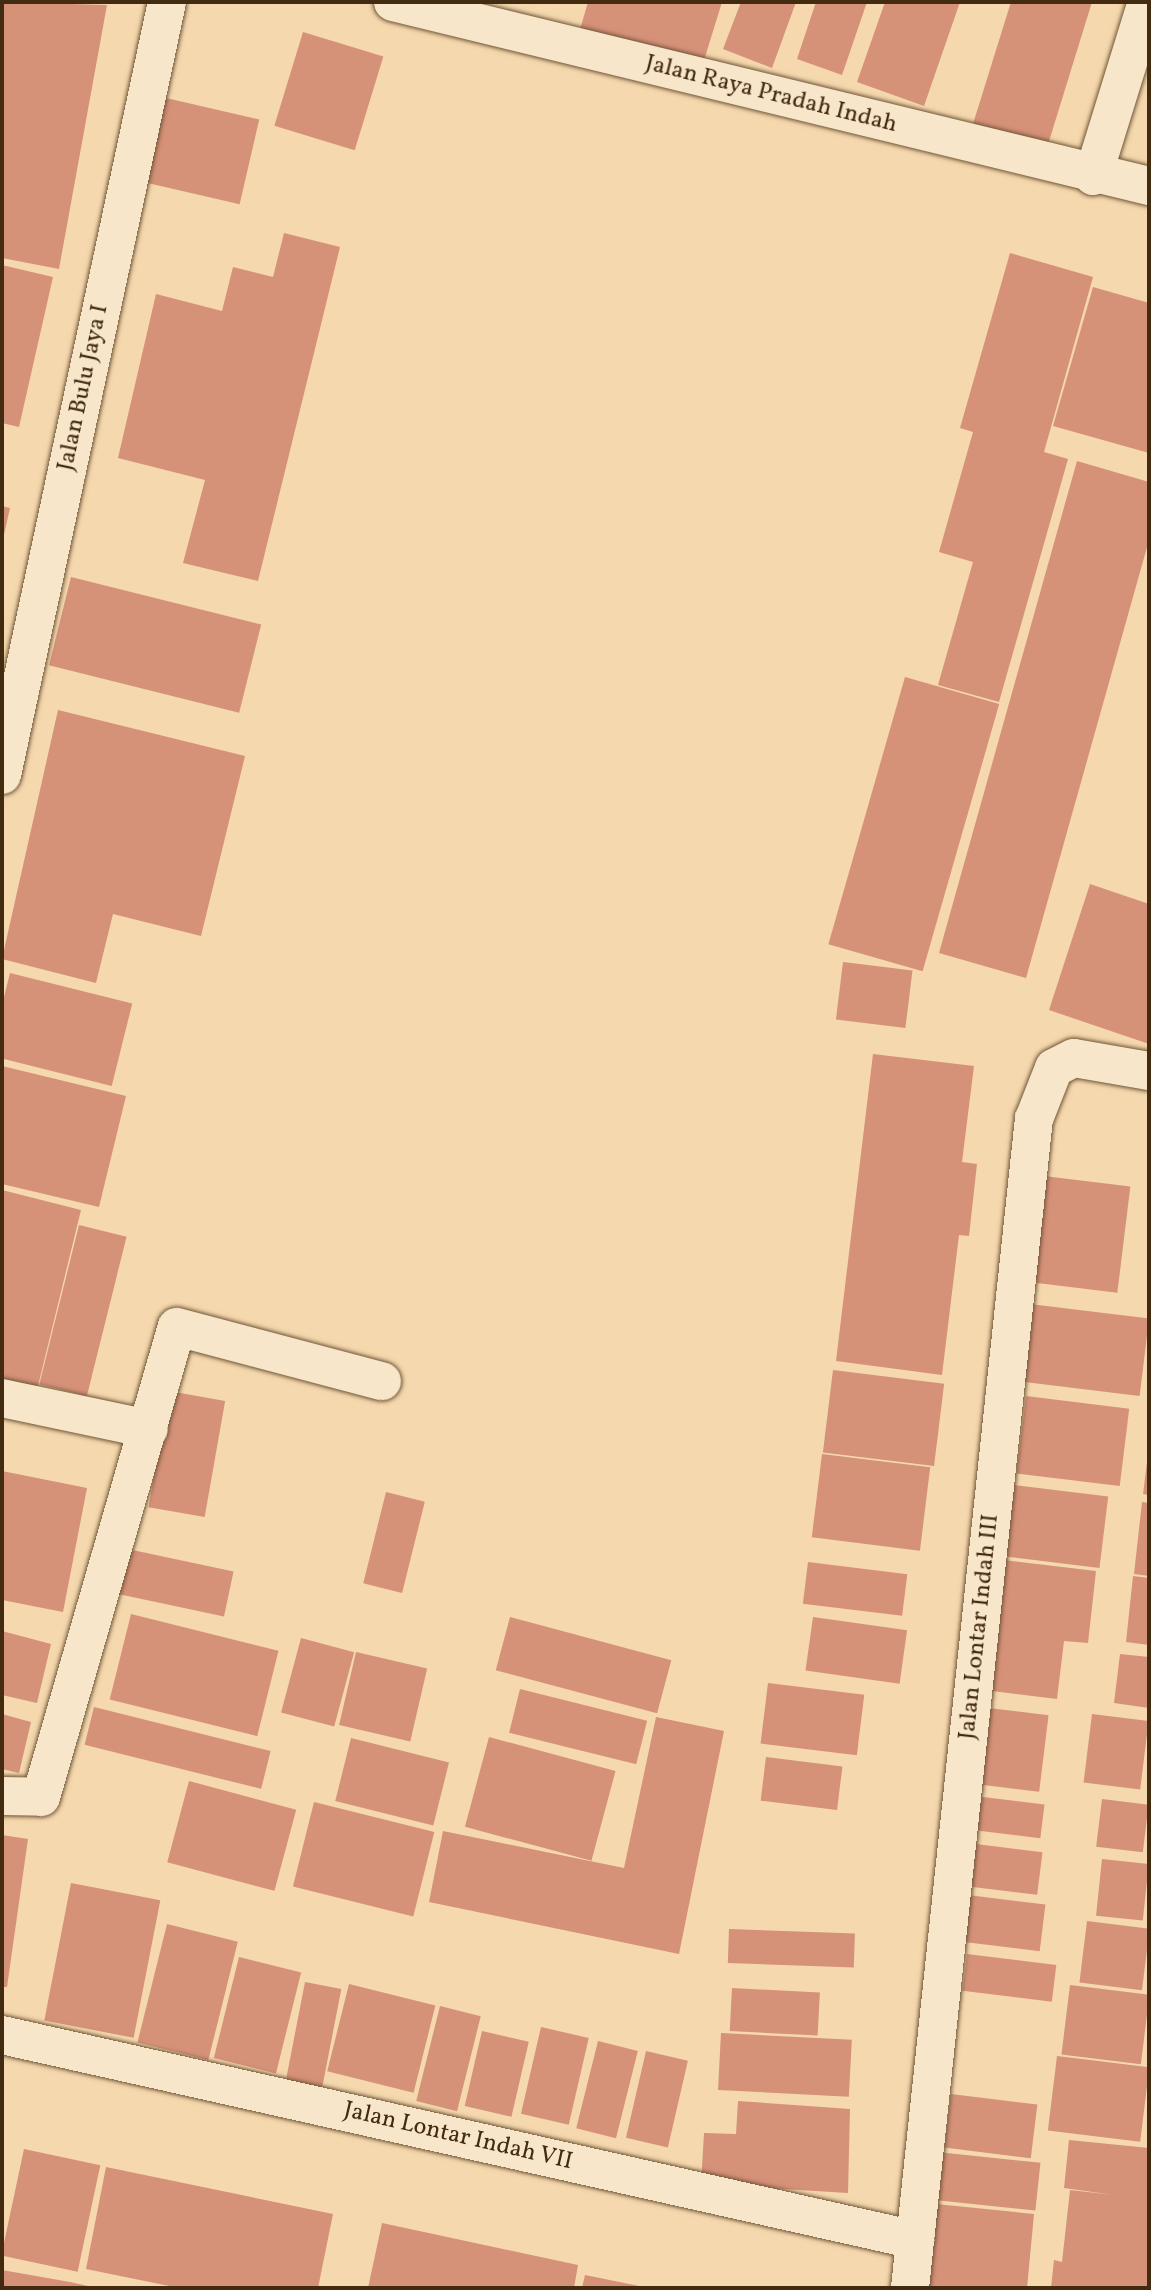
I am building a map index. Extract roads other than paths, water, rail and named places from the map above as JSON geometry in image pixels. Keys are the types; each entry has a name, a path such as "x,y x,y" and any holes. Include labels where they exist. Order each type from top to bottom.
{"street":[{"name":"Jalan Bulu Jaya I","path":"2,775 167,2"},
{"name":"Jalan Raya Pradah Indah","path":"393,2 1093,176 1149,186"},
{"path":"1093,176 1147,2"},
{"name":"Jalan Lontar Indah III","path":"910,2288 1034,1119 1054,1068 1074,1058 1149,1072"},
{"path":"2,1796 41,1797 177,1327 382,1381"},
{"path":"2,1398 149,1429"},
{"name":"Jalan Lontar Indah VII","path":"2,2035 915,2240"}]}
